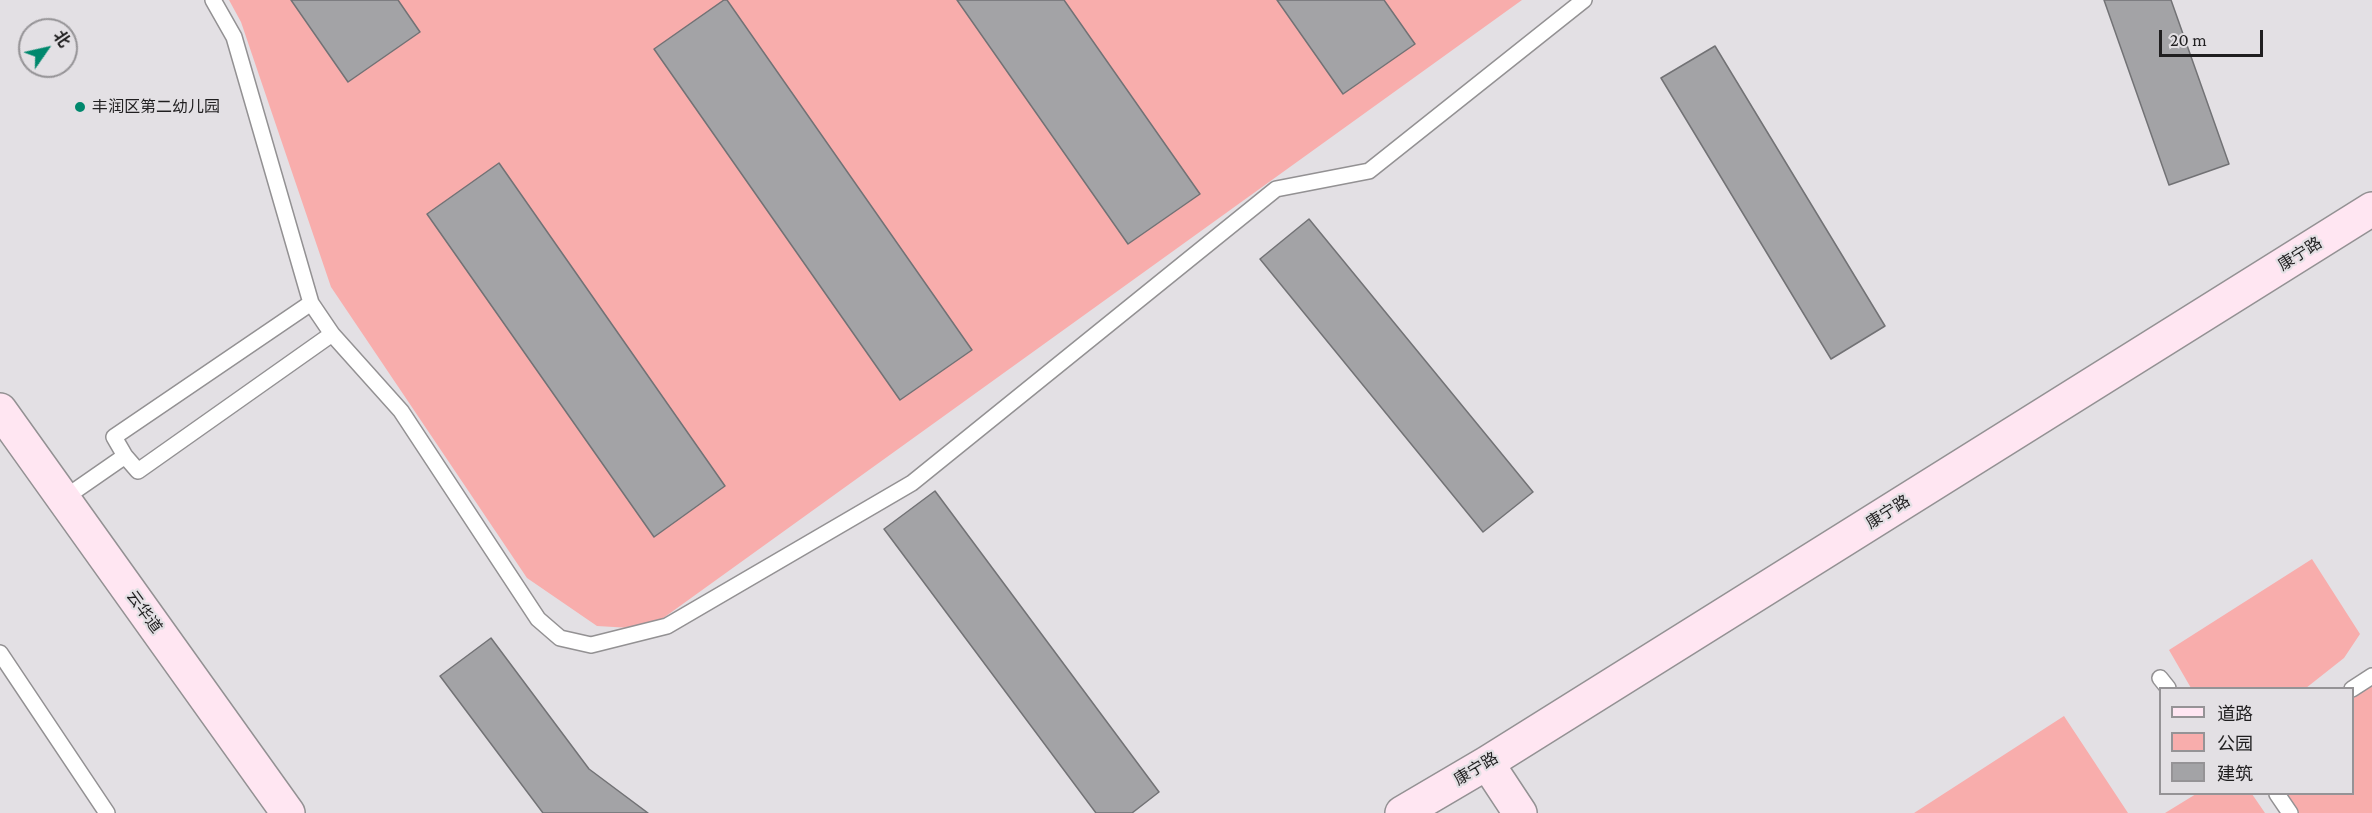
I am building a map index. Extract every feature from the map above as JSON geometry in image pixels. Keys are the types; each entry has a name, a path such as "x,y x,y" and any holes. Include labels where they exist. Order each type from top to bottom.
{"main road":[{"name":"康宁路","path":"1402,813 1487,763 2372,209"},
{"name":"云华道","path":"0,410 288,813"},
{"path":"1487,763 1520,813"}],"lane":[{"path":"213,0 234,37 311,303 332,334 401,411 538,619 560,638 591,645 667,626 912,483 1276,189 1369,171 1584,0"},
{"path":"311,303 114,437 124,456 138,471 332,334"},
{"path":"63,499 124,456"},
{"path":"0,653 107,813"},
{"path":"2354,688 2372,676"},
{"path":"2278,795 2290,813"}],"green space":[{"path":"229,0 1522,0 648,629 597,626 527,578 331,287 241,22"},
{"path":"2312,559 2360,634 2344,658 2307,687 2190,687 2169,650"},
{"path":"2372,669 2372,813 2297,813 2285,795 2354,795 2353,687"},
{"path":"2064,716 2128,813 1914,813"},
{"path":"2194,795 2253,795 2265,813 2165,813"}],"building":[{"path":"291,0 398,0 420,32 348,82"},
{"path":"727,0 972,350 900,400 654,49"},
{"path":"957,0 1064,0 1200,194 1128,244"},
{"path":"1277,0 1384,0 1415,44 1343,94"},
{"path":"2104,0 2171,0 2229,164 2169,185"},
{"path":"1715,46 1885,326 1831,359 1661,78"},
{"path":"499,163 725,486 654,537 427,214"},
{"path":"1309,219 1533,492 1483,532 1260,259"},
{"path":"935,491 1159,792 1132,813 1096,813 884,529"},
{"path":"491,638 589,769 648,813 543,813 440,676"}],"place":[{"name":"丰润区第二幼儿园","path":"80,107"}]}
